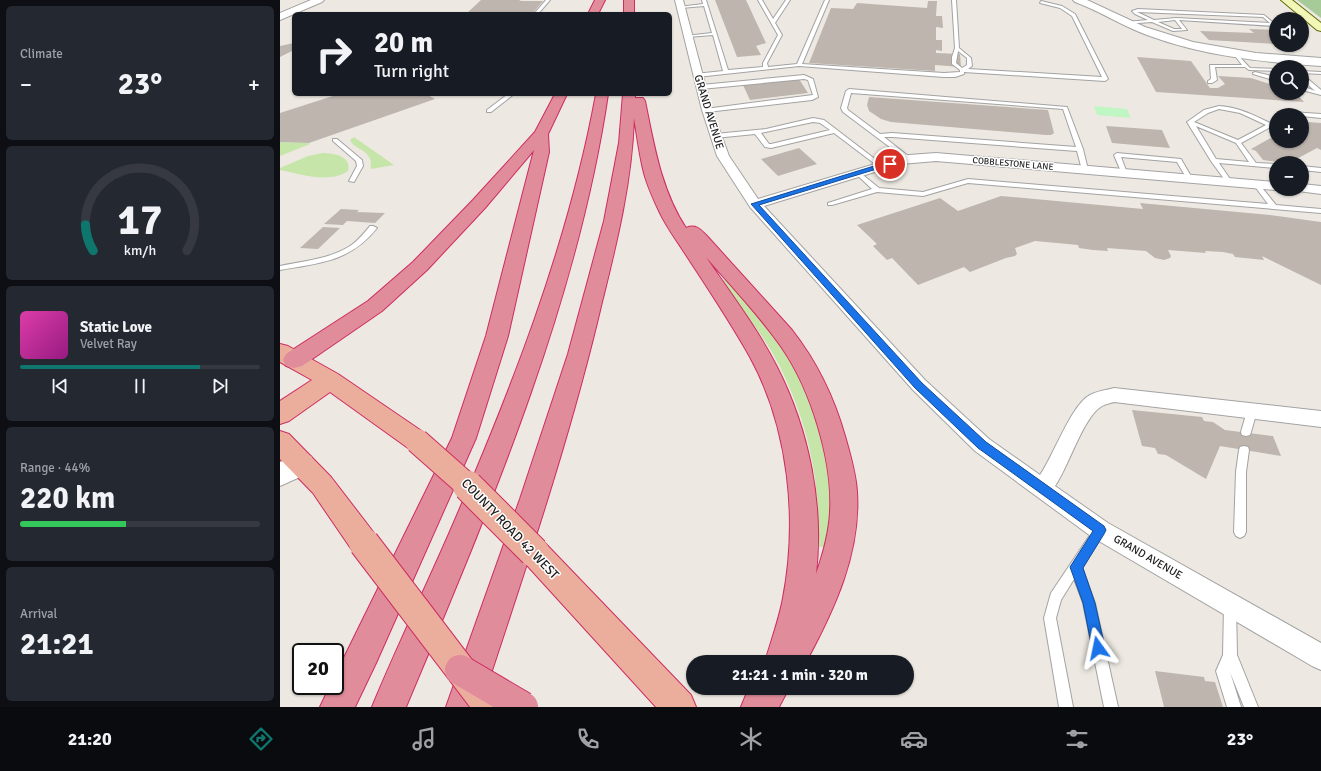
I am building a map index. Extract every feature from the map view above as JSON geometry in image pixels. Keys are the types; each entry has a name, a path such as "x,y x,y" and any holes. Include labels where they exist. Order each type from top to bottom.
{"highway":[{"path":"629,0 629,12"},
{"path":"287,356 375,306 420,266 479,204 541,134 560,96"},
{"path":"389,707 433,607 504,430 554,292 576,221 596,141 602,96"},
{"path":"463,707 534,499 579,354 614,221 626,143 629,96"},
{"path":"637,96 648,156 658,187 676,226 766,367 780,396 788,423 800,482 803,514 803,549 798,596 792,630 784,655"},
{"path":"337,707 365,652 464,438 497,336 542,152 541,134"},
{"path":"658,187 686,224 788,340 813,379 830,428 844,492 844,519 839,549 827,585 811,619 791,655"},
{"name":"COUNTY ROAD 42 WEST","path":"287,356 330,380 417,441 459,476 503,518 678,707"},
{"path":"280,414 330,380"},
{"path":"280,442 291,469 322,485 488,707"},
{"path":"460,670 524,707"}],"main road":[{"path":"1286,0 1321,28"}],"street":[{"path":"1078,0 1098,8 1126,23 1171,40 1270,58 1321,62"},
{"path":"309,12 322,2"},
{"path":"294,12 322,2"},
{"name":"GRAND AVENUE","path":"680,3 706,110 723,156 755,204 919,386 982,445 1043,487 1100,530 1321,657"},
{"path":"280,17 292,13"},
{"path":"280,26 292,20"},
{"path":"1238,53 1321,55"},
{"name":"COBBLESTONE LANE","path":"755,204 909,158 936,157 1269,185"},
{"path":"1309,189 1321,190"},
{"path":"1043,487 1055,470 1082,415 1096,400 1114,395 1321,419"}],"lane":[{"path":"538,12 548,0"},
{"path":"760,0 780,35 764,63 766,68"},
{"path":"773,22 788,0"},
{"path":"800,65 827,0"},
{"path":"954,0 957,48 954,57 954,64 962,70 1106,79 1074,15 1062,7 1041,2"},
{"path":"680,3 704,3 726,72"},
{"path":"1126,23 1150,20 1176,19 1274,24 1264,16 1145,10 1134,11 1150,20 1173,30 1185,30 1176,19"},
{"path":"687,36 714,34"},
{"path":"699,81 726,72 800,65 955,75 962,73 962,70 970,66 969,58 957,48"},
{"path":"1238,53 1247,67 1252,71 1269,77"},
{"path":"1210,82 1214,80 1212,66 1269,69"},
{"path":"1309,72 1321,73"},
{"path":"699,81 804,77 810,79 816,96 812,98 706,110"},
{"path":"1309,83 1321,94"},
{"path":"1309,90 1321,94"},
{"path":"909,158 845,112 844,108 849,91 1065,108 1080,149 1085,170"},
{"path":"489,111 508,96"},
{"path":"1190,122 1213,108 1232,109 1269,122"},
{"path":"1309,115 1321,116"},
{"path":"715,136 757,132 813,120 822,121 881,166"},
{"path":"1190,122 1238,142 1254,164"},
{"path":"1190,122 1229,182"},
{"path":"1238,142 1269,125"},
{"path":"757,132 767,146 771,146 834,131"},
{"path":"878,136 892,135 1080,149"},
{"path":"335,140 359,160 360,166 352,181"},
{"path":"1124,173 1118,155 1179,160 1189,178"},
{"path":"1214,161 1269,165"},
{"path":"1309,169 1321,170"},
{"path":"858,173 877,190"},
{"path":"830,204 877,190 923,194 968,181 1321,212"},
{"path":"1256,184 1274,207"},
{"path":"280,268 310,262 347,251 357,244 373,228"},
{"path":"1246,432 1252,410"},
{"path":"1240,532 1241,472 1244,450"},
{"path":"1066,707 1050,618 1055,597 1100,530"},
{"path":"1076,567 1089,603 1111,707"},
{"path":"1230,605 1230,655 1251,707"},
{"path":"1230,655 1223,671 1234,707"}],"green space":[{"path":"1297,0 1321,0 1321,18"},
{"path":"1094,106 1127,109 1131,118 1097,115"},
{"path":"354,137 394,165 371,169 370,160 367,154 354,145 350,140"},
{"path":"280,142 308,143 310,144 280,156"},
{"path":"323,153 341,156 345,159 349,166 348,171 332,177 315,177 280,170 280,168 308,156"},
{"path":"726,279 762,319 787,350 816,411 835,490 829,547 819,547 815,476 806,436 792,393 772,352 720,281"}],"building":[{"path":"481,0 543,1 534,12 468,12"},
{"path":"715,0 746,0 766,43 756,46 761,55 737,57"},
{"path":"928,1 937,1 936,16 942,16 943,28 936,27 936,40 942,40 942,51 936,50 936,53 960,54 961,67 935,65 935,71 809,63 831,8 853,9 857,3 927,8"},
{"path":"1249,29 1269,30 1269,44 1209,40 1200,31 1254,33"},
{"path":"292,43 292,51 280,57 280,46"},
{"path":"1137,57 1191,61 1210,88 1218,88 1225,84 1218,76 1251,78 1269,84 1269,100 1156,92"},
{"path":"799,79 808,93 750,100 743,85"},
{"path":"333,96 430,96 435,99 309,143 280,142 280,113"},
{"path":"869,97 1048,110 1054,133 1051,135 1046,135 891,122 881,119 869,111 867,105"},
{"path":"1274,100 1302,100 1304,102"},
{"path":"1309,122 1321,123 1321,150 1317,148 1302,156 1269,156 1269,161 1263,160 1256,151 1251,149 1269,139 1269,148 1309,148"},
{"path":"1106,126 1162,130 1170,148 1112,143"},
{"path":"799,148 817,164 778,176 761,159"},
{"path":"1001,196 1143,209 1140,203 1270,215 1321,222 1321,285 1262,256 1264,260 1235,257 1233,254 1223,252 1205,251 1206,253 1168,250 1171,256 1170,258 1164,260 1155,258 1146,251 1107,248 1108,251 1093,250 1079,248 1078,245 1035,241 1015,248 1017,254 1015,256 970,272 964,267 918,285 892,258 887,260 873,246 877,244 857,225 940,198 958,211"},
{"path":"341,209 359,210 357,212 385,213 375,223 347,221 343,225 324,224"},
{"path":"323,227 340,228 318,249 300,248"},
{"path":"1132,410 1202,417 1204,421 1213,422 1225,430 1273,436 1281,456 1220,446 1206,479 1166,455 1158,454 1155,448 1142,446"},
{"path":"1155,671 1204,677 1205,681 1215,682 1223,707 1164,707"}],"route":[{"path":"890,164 755,204 919,386 982,445 1043,487 1100,530 1076,567 1089,603 1098,648"}]}
